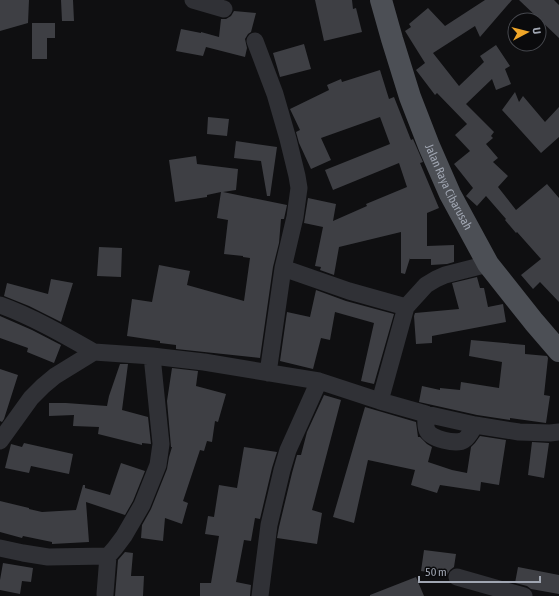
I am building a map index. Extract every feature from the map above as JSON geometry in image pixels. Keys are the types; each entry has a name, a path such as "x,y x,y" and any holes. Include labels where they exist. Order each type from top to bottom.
{"main road":[{"name":"Jalan Raya Cibarusah","path":"381,0 410,97 450,194 488,264 559,351"}],"street":[{"path":"193,0 224,9"},
{"path":"255,41 275,94 288,139 299,188 295,217 283,268 268,372"},
{"path":"380,401 406,307 426,285 436,279 488,264"},
{"path":"283,268 406,307"},
{"path":"0,305 12,309 94,352 152,356 204,362 319,381 426,414 426,428 428,433 447,441 460,442 464,440 468,437 475,425 519,432 559,432"},
{"path":"0,441 31,398 43,386 55,376 94,352"},
{"path":"105,594 108,556 116,548 124,536 138,511 158,465 161,444 152,356"},
{"path":"260,596 269,525 282,470 288,450 319,381"},
{"path":"0,548 23,554 48,557 108,556"},
{"path":"457,576 524,596"}],"building":[{"path":"0,0 29,0 28,23 0,31"},
{"path":"61,0 73,0 74,21 62,21"},
{"path":"315,0 352,0 353,9 356,8 362,32 324,41"},
{"path":"485,0 512,0 480,37 475,26 433,53 459,86 484,62 480,56 496,45 510,66 505,69 511,84 496,90 492,79 466,104 494,132 491,136 493,138 486,144 498,158 493,162 508,176 498,187 516,210 547,184 559,198 559,302 540,282 533,289 521,275 541,259 517,232 516,233 486,196 477,206 466,196 473,188 454,164 470,151 455,135 467,124 437,93 435,95 416,70 425,63 405,31 411,27 409,24 428,8 445,26"},
{"path":"519,0 554,0 559,5 559,38 547,27 547,12 532,12"},
{"path":"234,11 256,13 251,32 245,39 247,48 245,57 206,47 203,56 176,51 181,29 219,37 221,19 226,19 231,16"},
{"path":"32,23 55,23 55,38 47,38 47,59 32,59"},
{"path":"304,44 311,69 280,77 273,53"},
{"path":"380,70 389,99 394,97 411,140 413,139 423,162 420,163 439,208 427,213 427,246 454,245 454,262 431,265 431,259 410,258 405,274 401,273 401,232 339,247 334,275 320,270 321,267 315,266 323,227 304,223 308,198 336,204 333,221 367,206 366,204 407,187 399,163 333,190 325,170 390,144 380,117 321,138 331,160 311,169 299,143 296,132 300,130 290,109 329,90 327,85 341,79 342,82"},
{"path":"515,92 519,102 523,96 545,122 559,107 559,137 541,153 502,110"},
{"path":"208,117 229,119 227,136 207,134"},
{"path":"236,141 277,147 270,196 267,196 261,161 234,158"},
{"path":"196,156 197,164 238,169 236,190 223,192 287,205 284,219 281,219 279,243 273,267 260,358 176,349 176,345 127,336 132,299 152,302 159,265 190,271 187,285 244,301 250,258 224,254 228,220 217,218 221,192 207,195 207,197 175,202 169,160"},
{"path":"99,247 122,248 121,277 97,276"},
{"path":"477,277 480,288 484,288 488,307 503,304 506,322 432,336 432,343 416,344 415,313 459,309 452,283"},
{"path":"51,279 73,283 61,322 29,306 4,296 7,283 48,294"},
{"path":"316,290 346,301 394,314 374,384 361,381 374,323 335,312 330,340 321,338 313,369 280,361 287,312 310,317"},
{"path":"0,316 61,345 54,363 27,352 28,348 0,338"},
{"path":"471,340 525,345 525,354 547,356 544,395 550,396 546,423 477,415 419,402 422,386 440,390 440,388 460,390 461,382 499,388 502,362 469,356"},
{"path":"120,364 128,364 122,410 148,417 151,444 142,443 142,445 98,434 99,427 73,426 74,415 49,416 49,403 107,406"},
{"path":"172,368 198,371 196,386 226,394 218,422 215,421 212,442 207,441 204,451 200,450 183,501 188,503 182,524 165,518 163,541 141,538 142,525 151,509 167,469 172,447 167,401"},
{"path":"0,369 18,375 2,422 0,421"},
{"path":"324,395 341,400 312,510 322,513 317,544 277,538 297,455 301,455 307,432"},
{"path":"365,407 416,422 418,437 432,447 428,462 452,470 467,473 471,447 480,436 506,440 499,485 481,482 480,491 440,485 437,493 411,485 415,470 368,460 354,523 333,517"},
{"path":"532,442 549,443 544,478 528,475"},
{"path":"24,443 73,454 69,474 31,466 29,473 5,468 11,444 22,447"},
{"path":"244,447 277,452 260,519 255,518 251,541 244,540 236,582 251,585 250,596 200,596 200,583 211,583 219,536 205,534 208,516 214,517 219,485 237,488"},
{"path":"121,463 145,471 133,501 125,515 86,502 89,542 52,544 52,542 23,536 22,538 0,532 0,501 42,512 76,510 83,485 85,485 85,488 110,495"},
{"path":"424,550 456,554 454,567 447,575 421,571"},
{"path":"125,552 133,553 131,576 144,576 143,596 115,596 118,560"},
{"path":"3,563 33,568 31,582 22,581 20,594 0,590"},
{"path":"518,567 559,575 559,594 531,589 527,586 515,583"},
{"path":"416,577 424,596 370,596 370,595"}]}
